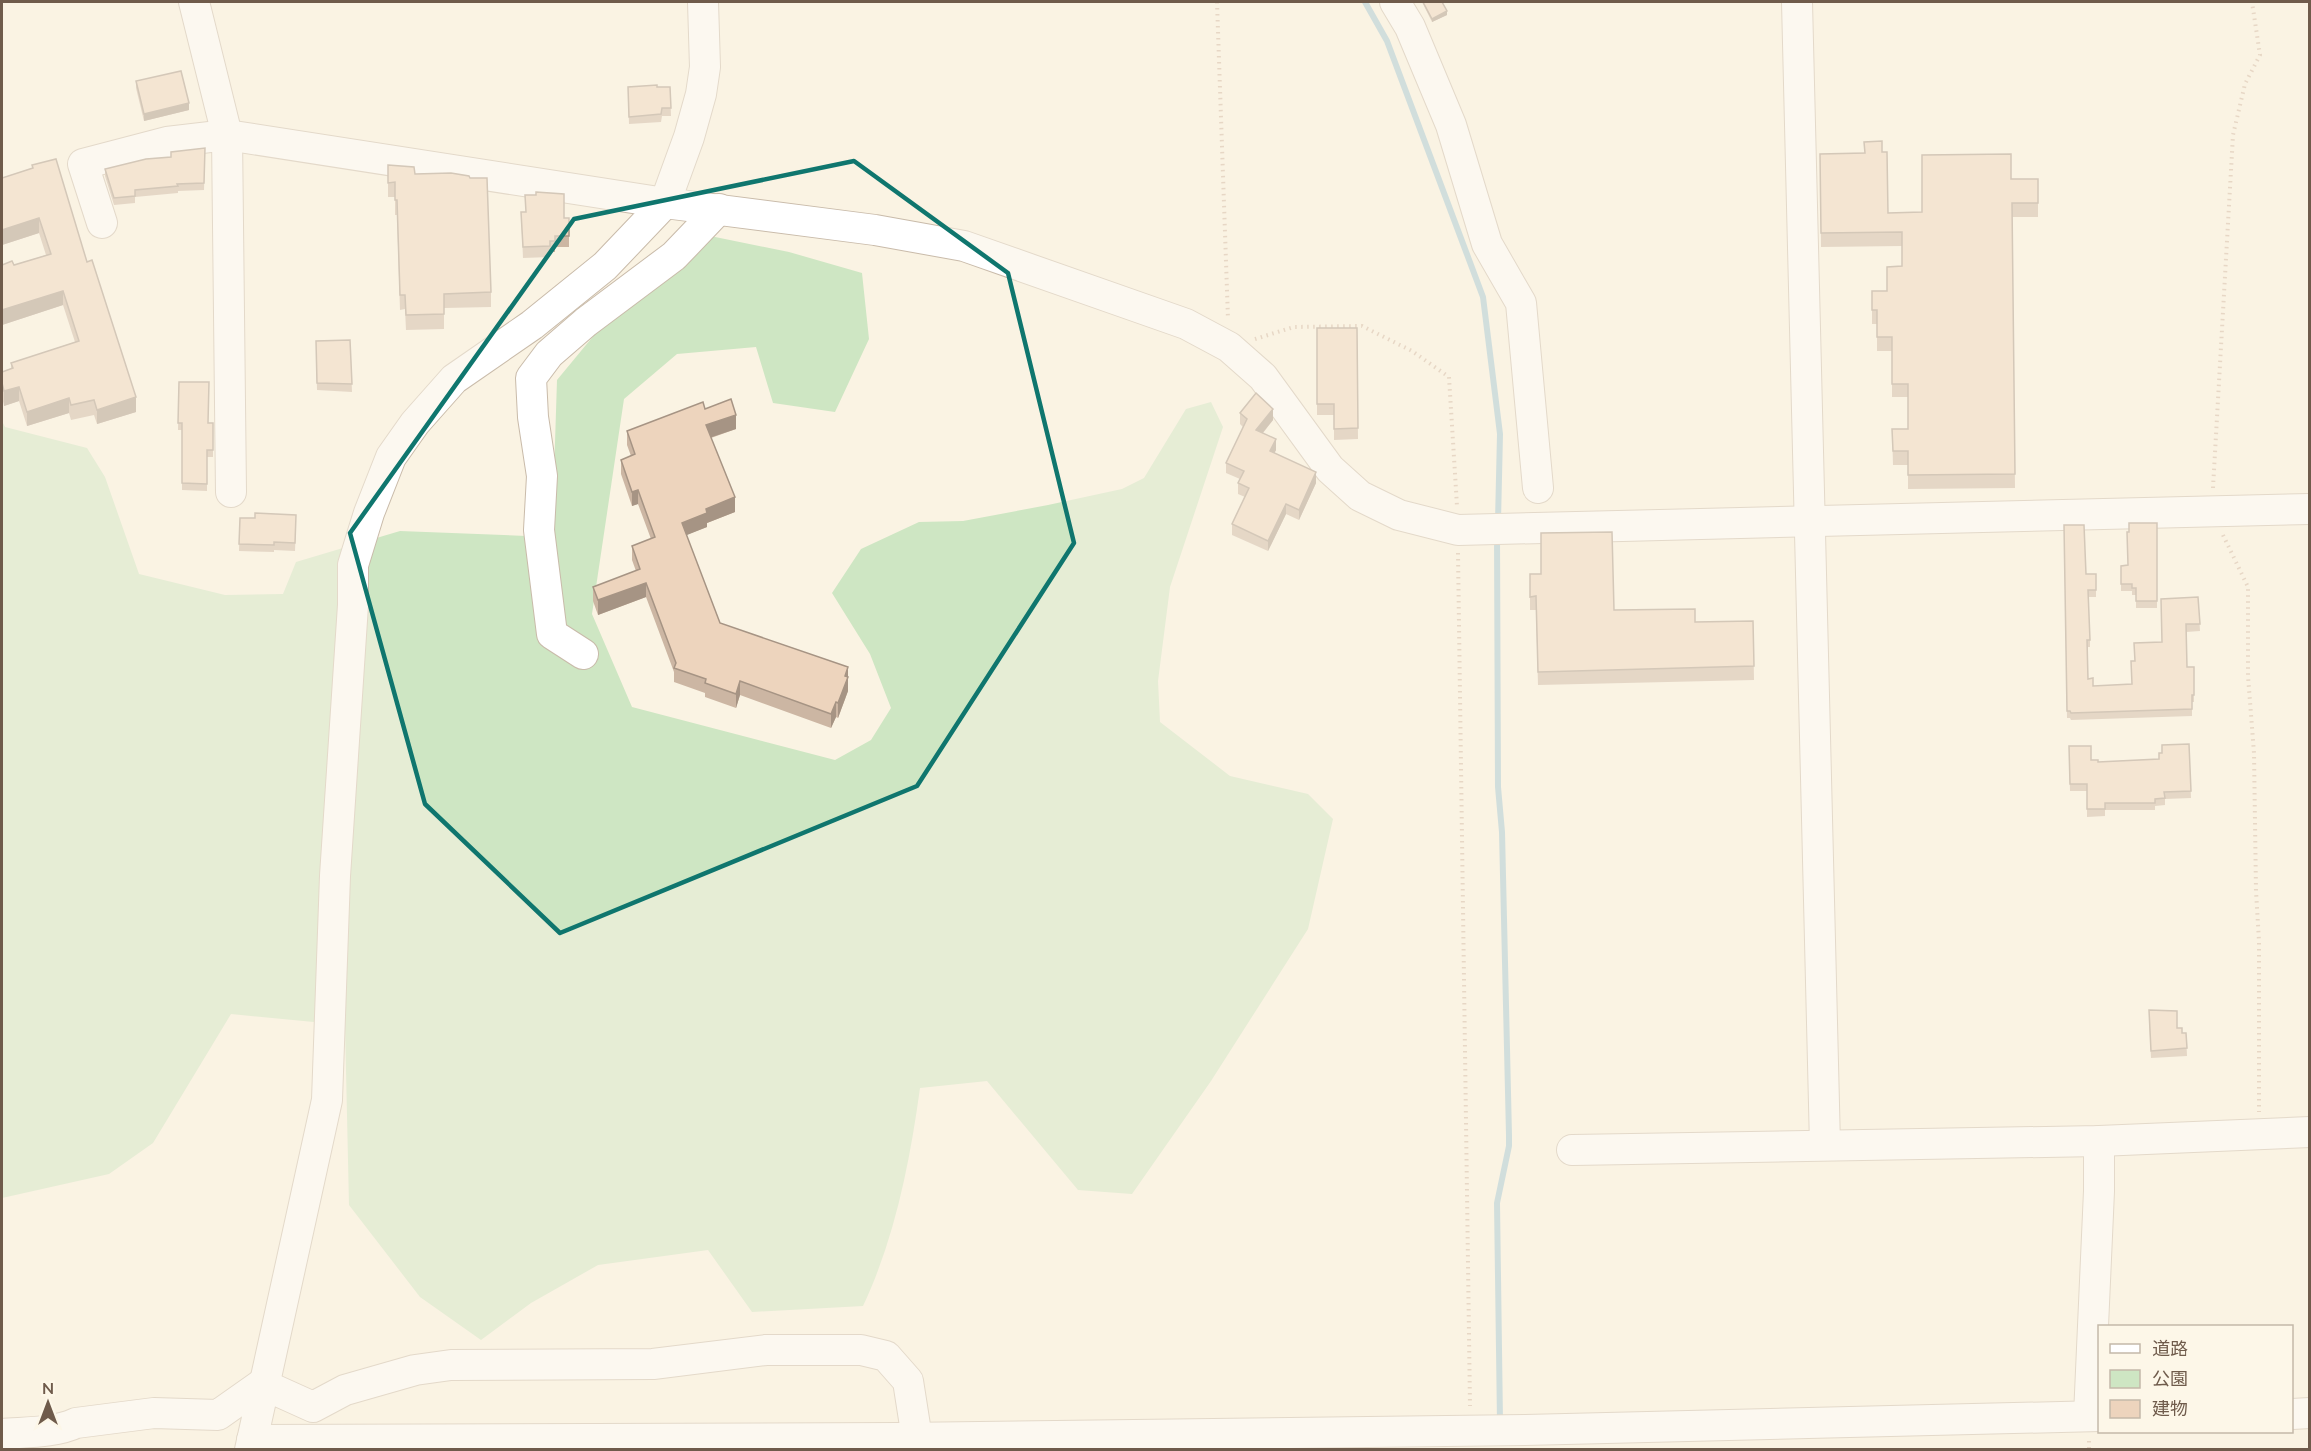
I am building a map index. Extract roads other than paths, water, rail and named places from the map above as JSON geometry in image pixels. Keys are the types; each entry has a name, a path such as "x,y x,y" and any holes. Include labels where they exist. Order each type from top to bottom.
{"street":[{"path":"194,2 227,135 231,492"},
{"path":"703,2 705,67 701,94 689,137 665,203 604,266 532,325 454,379 415,423 391,457 369,513 353,565 353,605 335,876 327,1100 262,1384 251,1445 1525,1430 2094,1416 2099,1141"},
{"path":"1395,2 1410,27 1450,125 1486,244 1521,303 1538,488"},
{"path":"1797,2 1825,1145"},
{"path":"102,223 83,164 167,142 227,135 665,203 875,230 964,246 1186,324 1229,347 1263,377 1330,469 1360,496 1399,515 1458,530 1502,531 2310,509"},
{"path":"583,654 552,634 538,530 542,476 533,417 531,378 549,354 586,322 674,256 719,209"},
{"path":"1572,1150 2099,1141 2310,1132"},
{"path":"262,1384 313,1407 345,1390 415,1370 451,1365 653,1364 766,1350 861,1350 886,1356 908,1381 916,1432 902,1438"},
{"path":"16,1438 69,1426 76,1422 154,1413 218,1415 262,1384"},
{"path":"2293,1414 2310,1413"}],"waterway":[{"path":"1365,2 1387,41 1483,297 1500,434 1498,521"},
{"path":"1497,537 1498,787 1502,832 1509,1135 1509,1146 1497,1203 1500,1422"}]}
